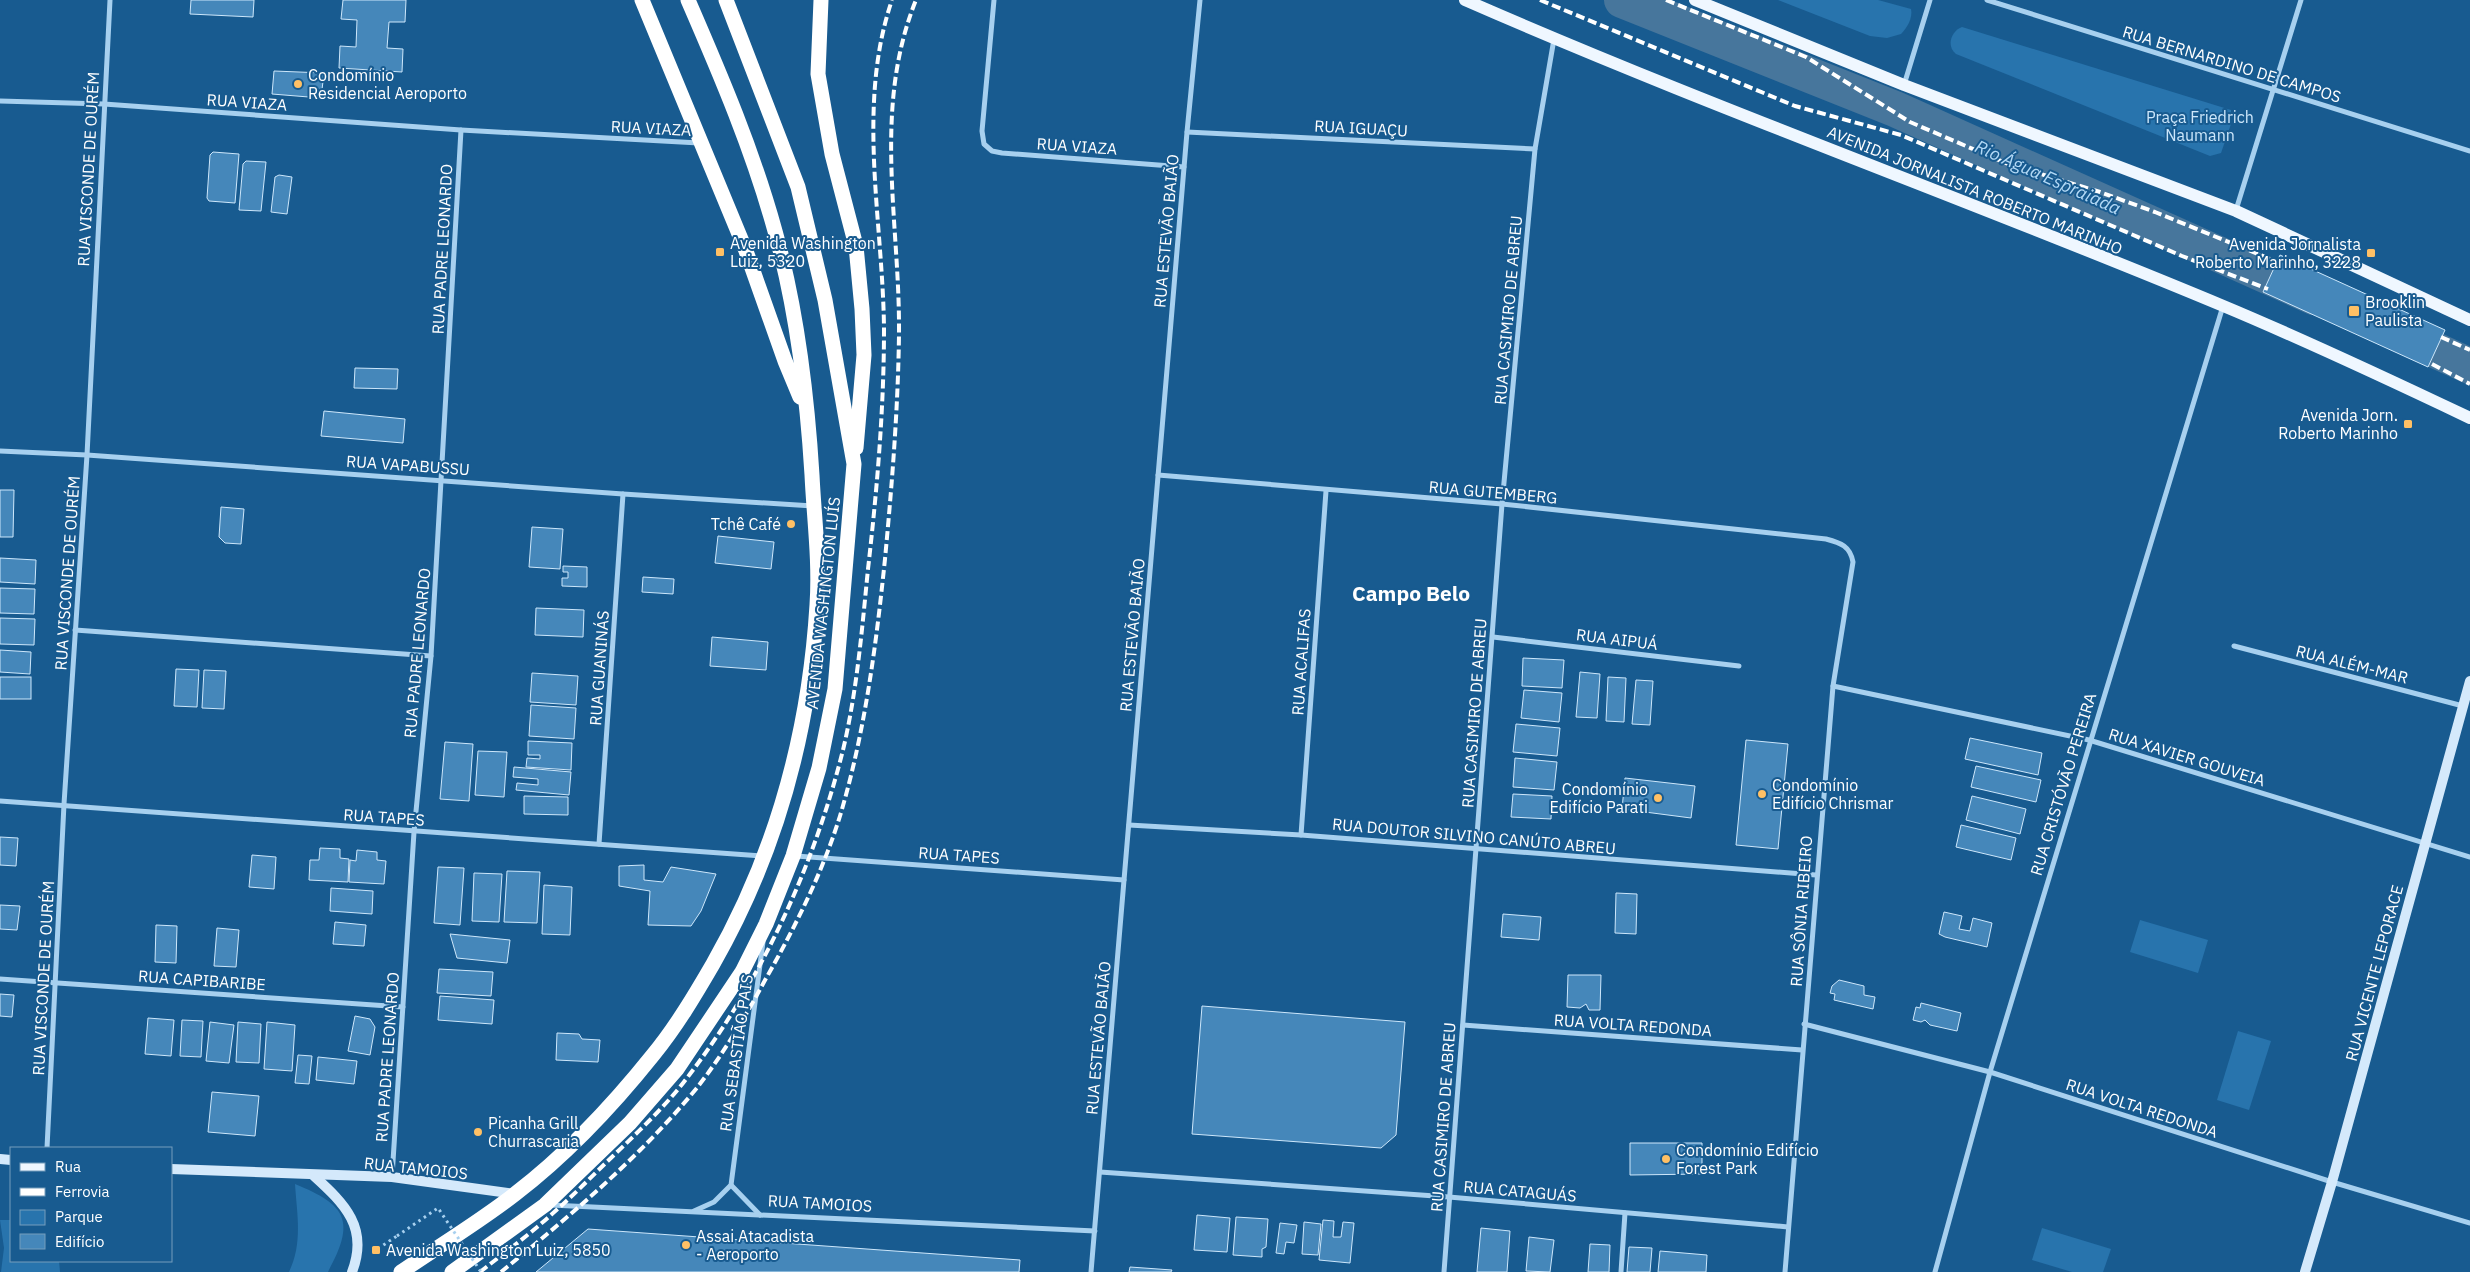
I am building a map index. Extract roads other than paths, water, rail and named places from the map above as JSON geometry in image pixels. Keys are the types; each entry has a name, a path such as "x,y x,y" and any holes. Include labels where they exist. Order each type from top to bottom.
{"highway":[{"path":"642,0 746,251 785,361 808,417"},
{"name":"AVENIDA WASHINGTON LUÍS","path":"401,1272 515,1194 556,1159 612,1102 654,1054 702,983 727,939 765,856 784,805 804,721 810,684 817,604 818,550 808,417 794,320 776,234 743,132 688,0"},
{"name":"AVENIDA WASHINGTON LUÍS","path":"452,1272 545,1205 630,1122 678,1069 742,972 766,924 793,856 819,768 835,689 854,464 825,300 798,186 764,93 726,0"},
{"path":"821,0 818,74 832,154 856,246 862,309 864,355 854,464"}],"main road":[{"name":"AVENIDA JORNALISTA ROBERTO MARINHO","path":"1465,0 1554,39 2223,305 2470,418"},
{"path":"1695,0 1904,85 2236,211 2470,320"}],"street":[{"name":"RUA VISCONDE DE OURÉM","path":"47,1147 64,804 88,455 110,0"},
{"name":"RUA VIAZA","path":"994,0 982,131 984,144 992,151 1184,166"},
{"name":"RUA ESTEVÃO BAIÃO","path":"1091,1272 1184,166 1200,0"},
{"path":"1904,85 1930,0"},
{"name":"RUA BERNARDINO DE CAMPOS","path":"1988,0 2470,152"},
{"path":"2236,211 2301,0"},
{"name":"RUA CASIMIRO DE ABREU","path":"1444,1272 1502,504 1535,149 1554,39"},
{"name":"RUA VIAZA","path":"0,101 104,104 461,130 702,143"},
{"name":"RUA PADRE LEONARDO","path":"392,1177 414,832 431,656 461,130"},
{"name":"RUA IGUAÇU","path":"1187,132 1535,149"},
{"name":"RUA CRISTÓVÃO PEREIRA","path":"1935,1272 1990,1072 2089,740 2223,305"},
{"name":"RUA VAPABUSSU","path":"0,451 88,455 814,506"},
{"name":"RUA GUTEMBERG","path":"1158,475 1326,491 1502,504 1826,540"},
{"name":"RUA ACALIFAS","path":"1301,835 1326,491"},
{"name":"RUA GUANINÁS","path":"599,844 623,494"},
{"name":"RUA SÔNIA RIBEIRO","path":"1784,1272 1833,686 1853,562 1848,547 1841,543 1826,540"},
{"path":"75,630 431,656"},
{"name":"RUA AIPUÁ","path":"1493,637 1739,666"},
{"name":"RUA ALÉM-MAR","path":"2234,646 2464,706"},
{"name":"RUA VICENTE LEPORACE","path":"2305,1272 2332,1182 2470,681"},
{"name":"RUA XAVIER GOUVEIA","path":"1833,686 2089,740 2470,856"},
{"name":"RUA TAPES","path":"0,800 414,832 765,856"},
{"name":"RUA DOUTOR SILVINO CANÚTO ABREU","path":"1129,825 1301,835 1816,875"},
{"name":"RUA TAPES","path":"793,856 1124,880"},
{"name":"RUA SEBASTIÃO PAIS","path":"731,1186 766,924"},
{"name":"RUA CAPIBARIBE","path":"0,979 403,1007"},
{"name":"RUA VOLTA REDONDA","path":"1804,1024 1990,1072 2332,1182 2470,1223"},
{"name":"RUA VOLTA REDONDA","path":"1462,1025 1802,1050"},
{"name":"RUA TAMOIOS","path":"172,1169 314,1176 392,1177 515,1194"},
{"name":"RUA CATAGUÁS","path":"1100,1172 1449,1197 1788,1227"},
{"path":"314,1176 337,1196 350,1214 358,1246 352,1272"},
{"path":"692,1212 714,1202 731,1186 761,1215"},
{"name":"RUA TAMOIOS","path":"545,1205 1095,1231"},
{"path":"1621,1272 1625,1213"}],"waterway":[{"name":"Rio Água Espraiada","path":"1622,0 1895,109 2314,297"},
{"name":"Rio Água Espraiada","path":"2391,330 2470,366"}],"railway":[{"path":"480,1272 568,1200 653,1116 690,1074 740,1000 783,920 817,836 831,793 848,728 855,683 879,449 884,329 873,122 875,81 881,40 892,0"},
{"path":"501,1272 553,1229 628,1162 674,1114 706,1076 741,1023 786,942 816,880 833,838 849,784 863,721 878,624 885,559 894,447 899,334 891,166 892,124 895,82 903,41 916,0"},
{"path":"1540,0 1795,106 1901,135 2182,256 2268,289"},
{"path":"1666,0 1806,57 1910,122 2008,164 2100,192 2155,212 2280,263"},
{"path":"2441,337 2470,350"},
{"path":"2432,364 2470,384"}],"place":[{"name":"Condomínio Residencial Aeroporto","path":"298,84"},
{"name":"Avenida Washington Luiz, 5320","path":"720,252"},
{"name":"Avenida Jornalista Roberto Marinho, 3228","path":"2371,253"},
{"name":"Brooklin Paulista","path":"2354,311"},
{"name":"Avenida Jorn. Roberto Marinho","path":"2408,424"},
{"name":"Tchê Café","path":"791,524"},
{"name":"Condomínio Edifício Chrismar","path":"1762,794"},
{"name":"Condomínio Edifício Parati","path":"1658,798"},
{"name":"Picanha Grill Churrascaria","path":"478,1132"},
{"name":"Condomínio Edifício Forest Park","path":"1666,1159"},
{"name":"Assai Atacadista - Aeroporto","path":"686,1245"},
{"name":"Avenida Washington Luiz, 5850","path":"376,1250"}],"district":[{"name":"Campo Belo","path":"1411,593"}],"park label":[{"name":"Praça Friedrich Naumann","path":"2200,126"}]}
